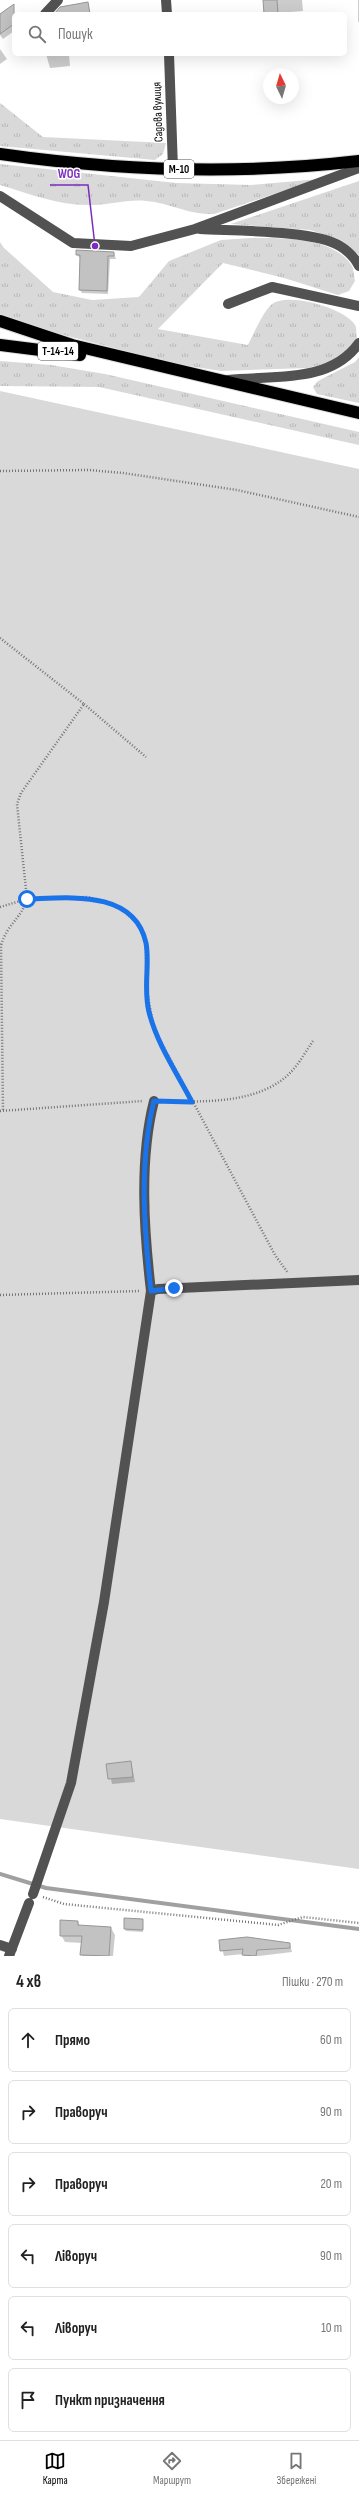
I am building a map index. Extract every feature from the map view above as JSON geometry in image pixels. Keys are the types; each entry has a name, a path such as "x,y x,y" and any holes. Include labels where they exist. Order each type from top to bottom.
{"highway":[{"name":"М-10","path":"0,154 173,169 280,170 359,161"},
{"path":"0,321 72,345 359,413"},
{"name":"Т-14-14","path":"0,345 100,357 116,356"}],"street":[{"path":"47,12 58,0"},
{"path":"166,0 167,12"},
{"name":"Садова вулиця","path":"169,56 173,169"},
{"path":"0,196 73,243 131,246 195,229 359,168"},
{"path":"195,229 310,236 340,246 355,258 359,266"},
{"path":"228,304 272,287 359,306"},
{"path":"222,381 306,374 327,369 342,362 359,343"},
{"path":"0,1945 10,1952 31,1898 71,1783 105,1594 151,1291 144,1233 147,1142 149,1120 154,1101"},
{"path":"151,1291 296,1282 359,1280"}],"path":[{"path":"0,471 89,470 123,473 236,490 359,517"},
{"path":"0,638 84,704 146,757"},
{"path":"84,704 21,793 16,804 27,899 24,908 9,925 2,945 2,1111 154,1101 192,1102 236,1097 260,1091 277,1083 289,1073 313,1041"},
{"path":"0,906 27,899 87,897 117,906 139,924 146,943 146,985 154,1029 275,1255 296,1282"},
{"path":"0,1295 151,1291"},
{"path":"31,1898 64,1904 278,1925 303,1917 359,1923"}],"green space":[{"path":"0,103 43,137 166,143 163,154 155,160 0,146"},
{"path":"0,164 176,183 251,185 319,179 214,214 205,214 146,201 80,205 45,199 0,185"},
{"path":"359,181 359,255 341,240 310,230 231,224"},
{"path":"276,238 305,241 332,249 343,256 352,266 355,281 349,291 338,295 284,278 223,263 158,329 248,345 262,318 271,305 279,301 302,301 315,303 340,313 355,325 357,338 345,353 331,362 308,368 221,371 176,364 60,334 0,314 0,242 3,247 53,292 92,300 139,297 169,261 221,240"},
{"path":"359,357 359,403 317,394 313,387 318,381 355,362"},
{"path":"0,361 51,365 105,374 359,432 359,445 99,387 0,386"},
{"path":"0,391 359,469 359,1869 0,1819"}],"building":[{"path":"263,0 277,0 278,12 264,12"},
{"path":"88,2 90,12 56,12 60,7"},
{"path":"14,4 14,12 12,12 12,25 0,34 0,14"},
{"path":"76,250 114,252 114,256 108,256 107,291 79,290 80,255 76,255"},
{"path":"131,1761 133,1777 108,1779 106,1764"},
{"path":"124,1918 143,1919 143,1930 124,1929"},
{"path":"60,1920 78,1921 78,1925 111,1927 109,1956 80,1955 82,1936 60,1936"},
{"path":"247,1937 290,1943 290,1948 257,1950 256,1956 242,1955 243,1949 220,1951 219,1940"}],"waterway":[{"path":"0,1874 46,1888 359,1929"}],"place":[{"name":"WOG","path":"95,246"}],"route":[{"path":"27,899 87,897 117,906 139,924 146,943 146,985 148,1010 154,1029 192,1102 154,1101 149,1120 144,1233 151,1291 174,1288"}]}
